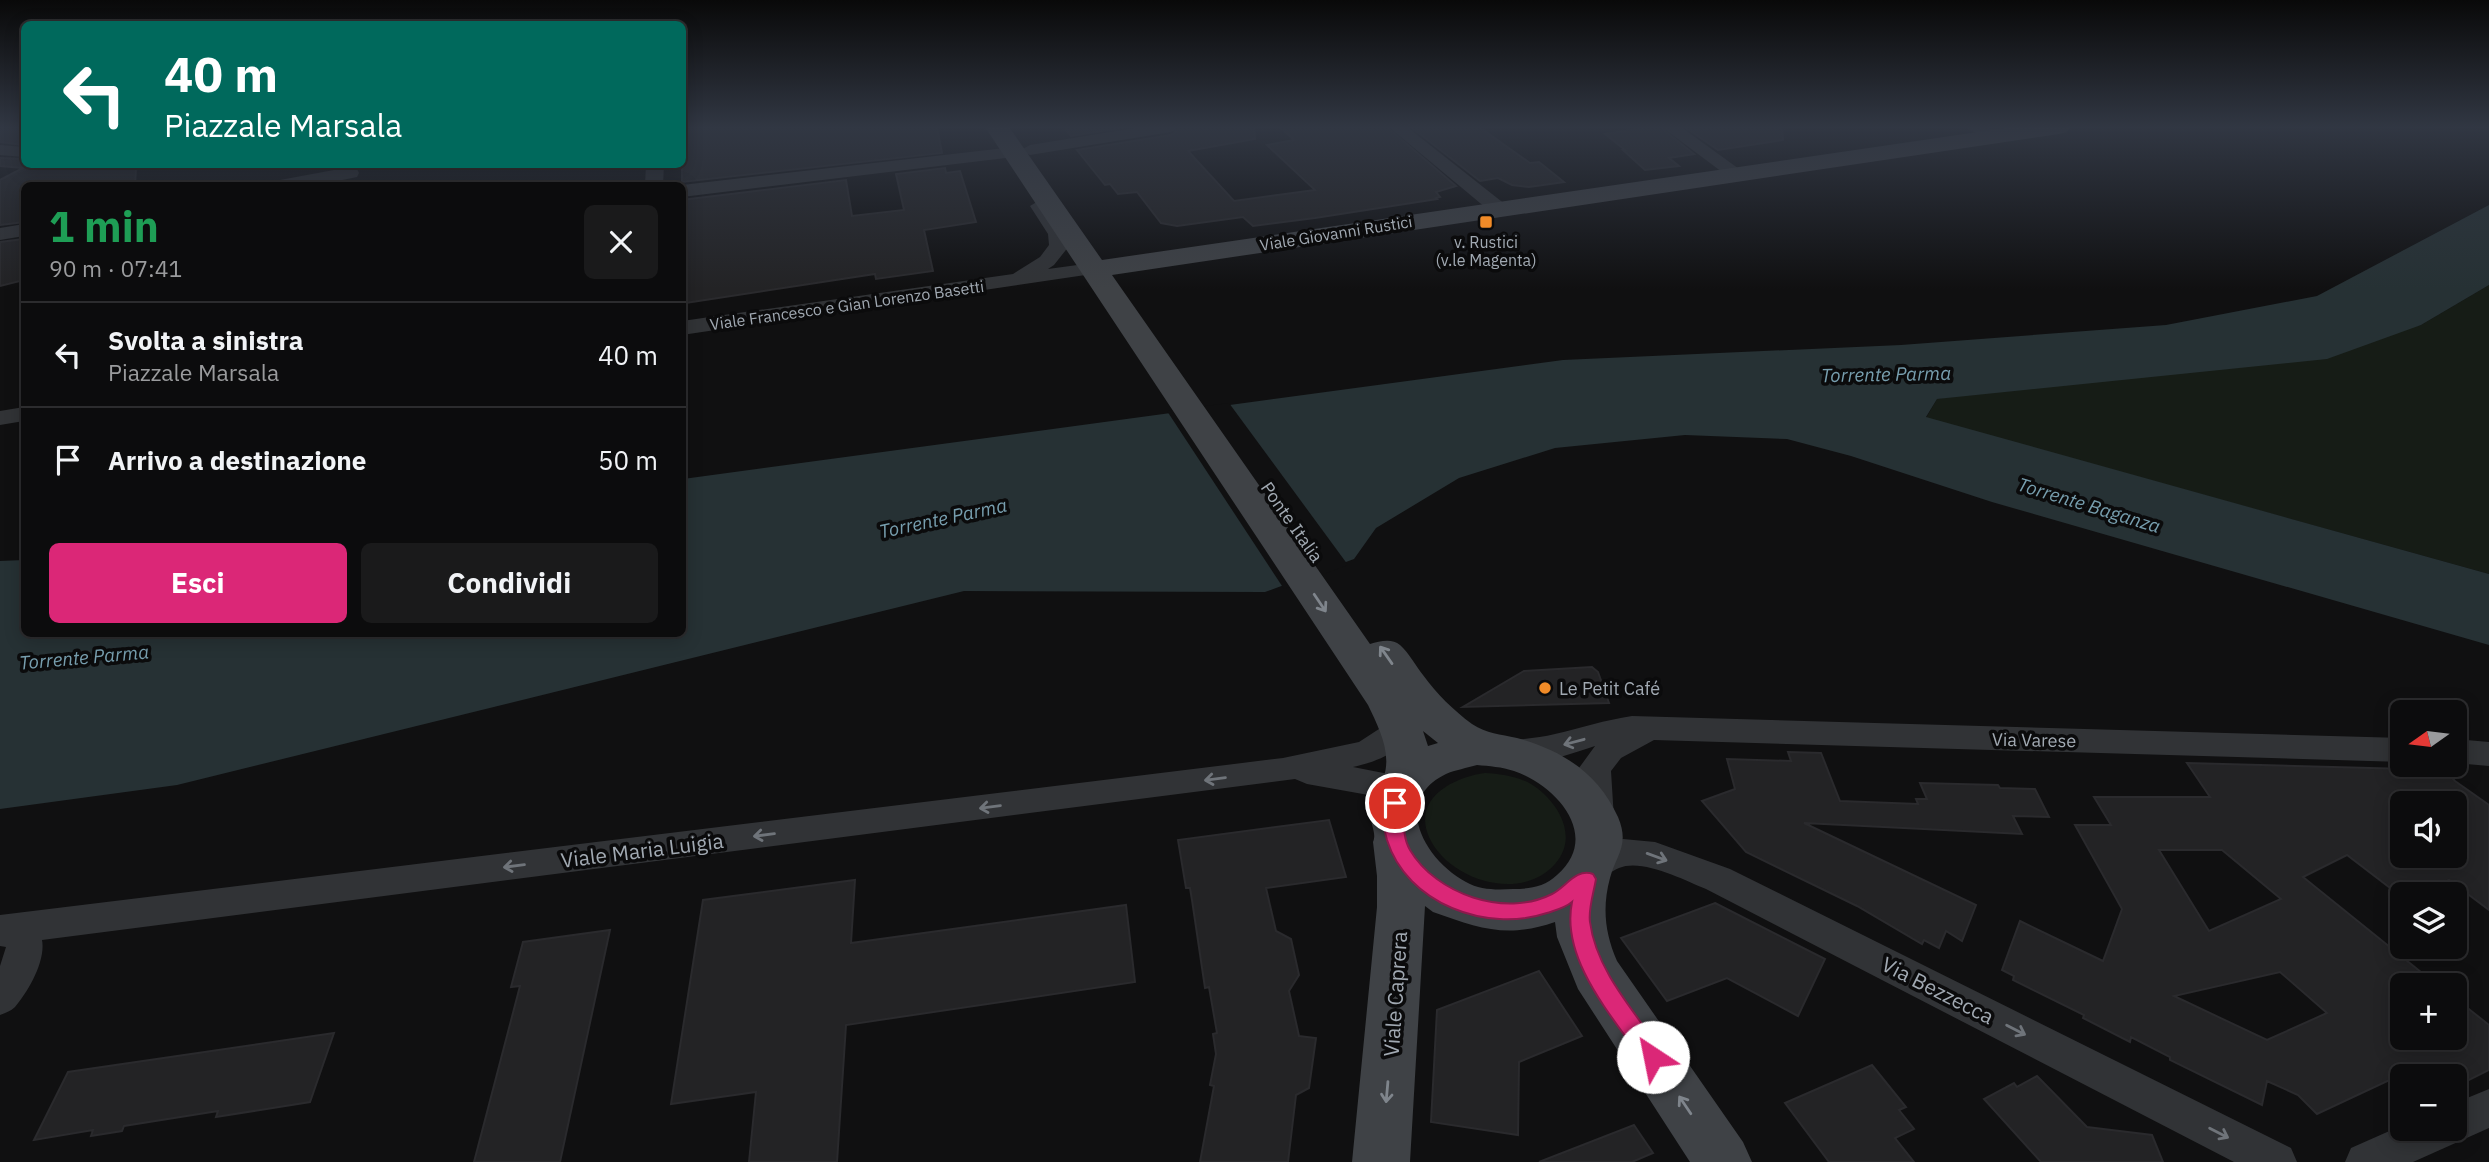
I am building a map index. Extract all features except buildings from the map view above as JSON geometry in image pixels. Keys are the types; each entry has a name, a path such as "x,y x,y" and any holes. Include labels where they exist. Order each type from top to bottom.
{"main road":[{"name":"Ponte Italia","path":"1043,181 1382,694 1410,713 1494,751"},
{"name":"Viale Giovanni Rustici","path":"1107,275 1499,209 1688,181"},
{"name":"Ponte Italia","path":"1400,799 1408,758 1410,713"},
{"path":"1593,858 1560,900 1531,910 1490,911 1462,903 1437,891 1417,874 1400,851 1400,799 1420,768 1435,758 1456,752 1494,751 1551,768 1573,785 1588,804 1593,858 1579,919 1582,937 1596,973 1723,1162"},
{"name":"Viale Caprera","path":"1381,1162 1401,907 1400,799"}],"street":[{"path":"686,191 765,181"},
{"name":"Viale Francesco e Gian Lorenzo Basetti","path":"1012,282 1043,264 1059,246 1058,234 1038,205 1031,181"},
{"path":"1464,181 1499,209"},
{"path":"0,234 21,230"},
{"name":"Viale Francesco e Gian Lorenzo Basetti","path":"686,327 1012,282 1107,275"},
{"path":"0,418 21,414"},
{"name":"Viale Maria Luigia","path":"0,930 1283,770 1369,751 1392,737 1396,726 1410,713"},
{"name":"Via Varese","path":"1494,751 1553,747 1615,729 2390,750"},
{"name":"Via Varese","path":"1593,858 1594,778 1599,760 1622,744 1648,733 1665,731"},
{"path":"2468,752 2489,754"},
{"name":"Viale Maria Luigia","path":"1283,770 1343,777 1400,799"},
{"name":"Via Bezzecca","path":"1593,858 1620,853 1646,853 1718,879 2276,1162"},
{"path":"0,930 18,931 25,939 25,947 19,965 0,998"},
{"path":"2467,1118 2489,1108"},
{"path":"2366,1162 2414,1141"}],"shaded area":[{"path":"2489,285 2489,574 1926,418 1937,399 2421,325"},
{"path":"1485,773 1526,781 1541,791 1557,809 1565,831 1565,842 1555,864 1541,876 1524,882 1505,884 1468,875 1438,852 1429,837 1425,823 1426,811 1431,801 1449,785"}],"water":[{"path":"2489,205 2489,285 2421,325 2327,359 1937,399 1926,417 2489,574 2489,645 1992,502 1851,456 1787,439 1685,435 1555,448 1459,478 1376,528 1354,559 1265,592 964,591 177,785 0,809 0,561 21,560 21,637 686,637 686,479 1563,360 1901,345 2166,325 2317,296"}],"pier":[{"path":"1229,403 1348,565 1284,589 1167,411"}],"place":[{"name":"v. Rustici (v.le Magenta)","path":"1486,222"},
{"name":"Le Petit Café","path":"1545,688"}],"route":[{"path":"1395,803 1393,827 1400,851 1417,874 1437,891 1462,903 1490,911 1531,910 1560,900 1586,879 1579,919 1584,944 1596,973 1653,1057"}],"water label":[{"name":"Torrente Parma","path":"1886,374"},
{"name":"Torrente Baganza","path":"2089,505"},
{"name":"Torrente Parma","path":"943,518"},
{"name":"Torrente Parma","path":"84,657"}]}
